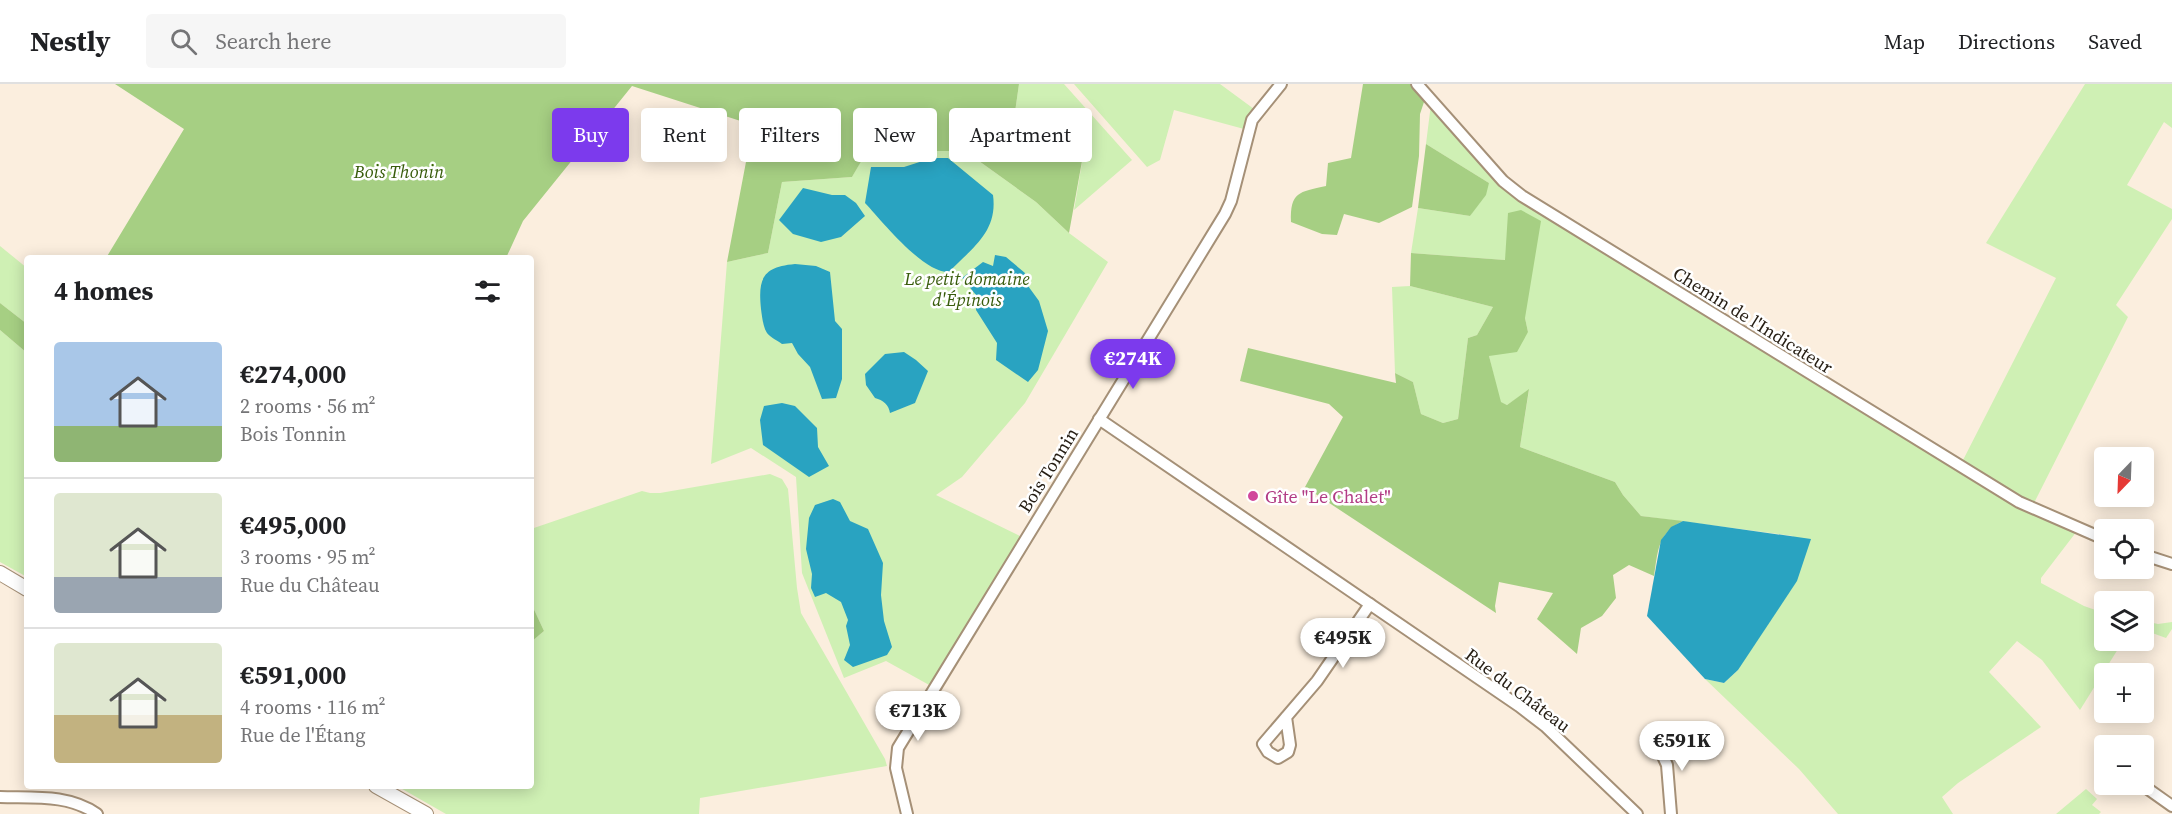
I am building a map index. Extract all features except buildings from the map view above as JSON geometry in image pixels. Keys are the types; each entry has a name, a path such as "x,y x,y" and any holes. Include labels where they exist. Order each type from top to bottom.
{"main road":[{"path":"0,573 24,587"},
{"path":"381,789 426,814"}],"street":[{"name":"Bois Tonnin","path":"907,814 895,764 898,748 1225,214 1234,192 1252,120 1281,84"},
{"name":"Chemin de l'Indicateur","path":"1417,84 1503,181 1522,196 2019,502 2094,535"},
{"name":"Rue du Château","path":"1099,419 1545,726 1637,814"},
{"path":"2154,558 2172,564"},
{"path":"1286,717 1317,681 1370,604"},
{"path":"1656,741 1667,765 1671,814"},
{"path":"2154,793 2172,806"},
{"path":"0,797 61,799 80,804 97,814"}],"green space":[{"name":"Bois Thonin","path":"115,84 1019,84 1016,108 949,108 949,151 937,151 937,108 853,108 853,162 861,162 852,177 782,182 768,253 727,262 746,162 841,162 841,108 739,108 739,120 727,117 727,108 700,108 632,86 614,108 552,108 552,162 571,162 523,221 507,255 108,255 184,129"},
{"path":"1019,84 1064,84 1085,108 1016,108"},
{"path":"1074,84 1220,84 1254,109 1244,129 1174,110 1160,160 1147,167"},
{"path":"1363,84 1413,84 1425,99 1420,114 1419,156 1412,207 1379,223 1344,214 1337,235 1322,234 1291,222 1292,205 1298,195 1326,186 1328,163 1351,158"},
{"path":"2085,84 2172,84 2172,128 2164,122 2127,185 2172,209 2172,219 2116,305 2128,317 2032,507 1961,464 2056,278 1986,243"},
{"path":"1431,104 1510,193 2077,531 2041,578 2041,583 2094,610 2094,651 2117,651 2109,663 2094,663 2094,688 2080,710 2042,660 2017,641 1989,672 2041,727 1958,783 1942,797 1953,814 1838,814 1799,769 1705,679 1724,683 1738,670 1793,536 1641,516 1615,482 1520,447 1529,390 1507,405 1500,402 1489,356 1528,332 1505,260 1411,253 1418,208 1470,216 1489,183 1426,144"},
{"path":"1092,115 1132,160 1074,210 1082,162 1092,162"},
{"path":"1426,144 1489,183 1486,195 1470,216 1418,208"},
{"name":"Le petit domaine d'Épinois","path":"937,151 949,151 949,162 980,162 1036,202 1069,233 1108,262 1025,403 962,477 936,495 1022,537 931,686 886,661 844,678 802,573 796,477 751,448 711,464 727,262 768,253 782,182 852,177 860,162 937,162"},
{"name":"Bois Thonin","path":"980,162 1082,162 1069,233 1036,202"},
{"path":"1521,210 1541,221 1525,318 1528,332 1517,352 1489,356 1501,402 1507,405 1529,389 1520,447 1615,482 1641,516 1683,521 1663,537 1654,576 1629,565 1613,575 1616,598 1602,616 1581,628 1577,654 1537,619 1553,593 1499,582 1496,613 1305,487 1343,417 1329,404 1240,381 1248,348 1396,383 1395,373 1413,382 1421,414 1443,423 1458,419 1468,338 1477,335 1493,307 1410,286 1411,253 1505,260 1508,213"},
{"path":"0,246 24,266 24,322 0,303"},
{"path":"1410,286 1493,307 1477,335 1468,338 1458,419 1443,423 1421,414 1413,382 1395,373 1392,287"},
{"path":"0,303 24,322 24,350 0,330"},
{"path":"0,330 24,350 24,575 0,562"},
{"path":"770,474 782,479 788,489 801,613 887,766 700,798 699,814 446,814 402,789 534,789 534,639 544,631 534,609 534,528 642,491 660,493"},
{"path":"534,609 544,631 534,639"},
{"path":"2172,622 2172,629 2166,638 2154,634 2154,623"},
{"path":"2086,789 2097,799 2092,805 2101,812 2099,814 2056,814"}],"water":[{"path":"937,158 948,158 949,162 953,162 993,195 991,219 982,238 949,272 927,264 915,255 865,203 871,167 904,167 920,162 937,162"},
{"path":"803,188 832,195 845,195 856,203 865,216 841,237 821,242 793,234 779,220"},
{"path":"995,255 1006,257 1025,273 1023,279 1039,301 1048,331 1038,370 1028,382 996,360 997,343 976,310 976,295 962,278 983,262 993,266"},
{"path":"795,264 816,266 830,272 835,321 842,329 842,379 836,398 822,399 810,367 792,343 782,344 768,334 765,328 760,299 764,276 775,268"},
{"path":"904,352 928,371 915,403 890,413 887,405 875,398 866,385 865,374 885,354"},
{"path":"782,403 795,406 817,428 818,447 829,466 809,477 763,445 760,420 764,406"},
{"path":"833,499 840,502 850,521 868,529 883,563 881,595 884,621 892,647 887,655 853,667 844,660 850,645 846,626 848,620 841,602 826,593 815,597 811,588 812,574 806,549 809,518 815,505"},
{"path":"1683,521 1811,539 1797,581 1738,670 1724,683 1705,679 1647,616 1661,540 1671,527"}],"place":[{"name":"Gîte \"Le Chalet\"","path":"1253,496"}]}
